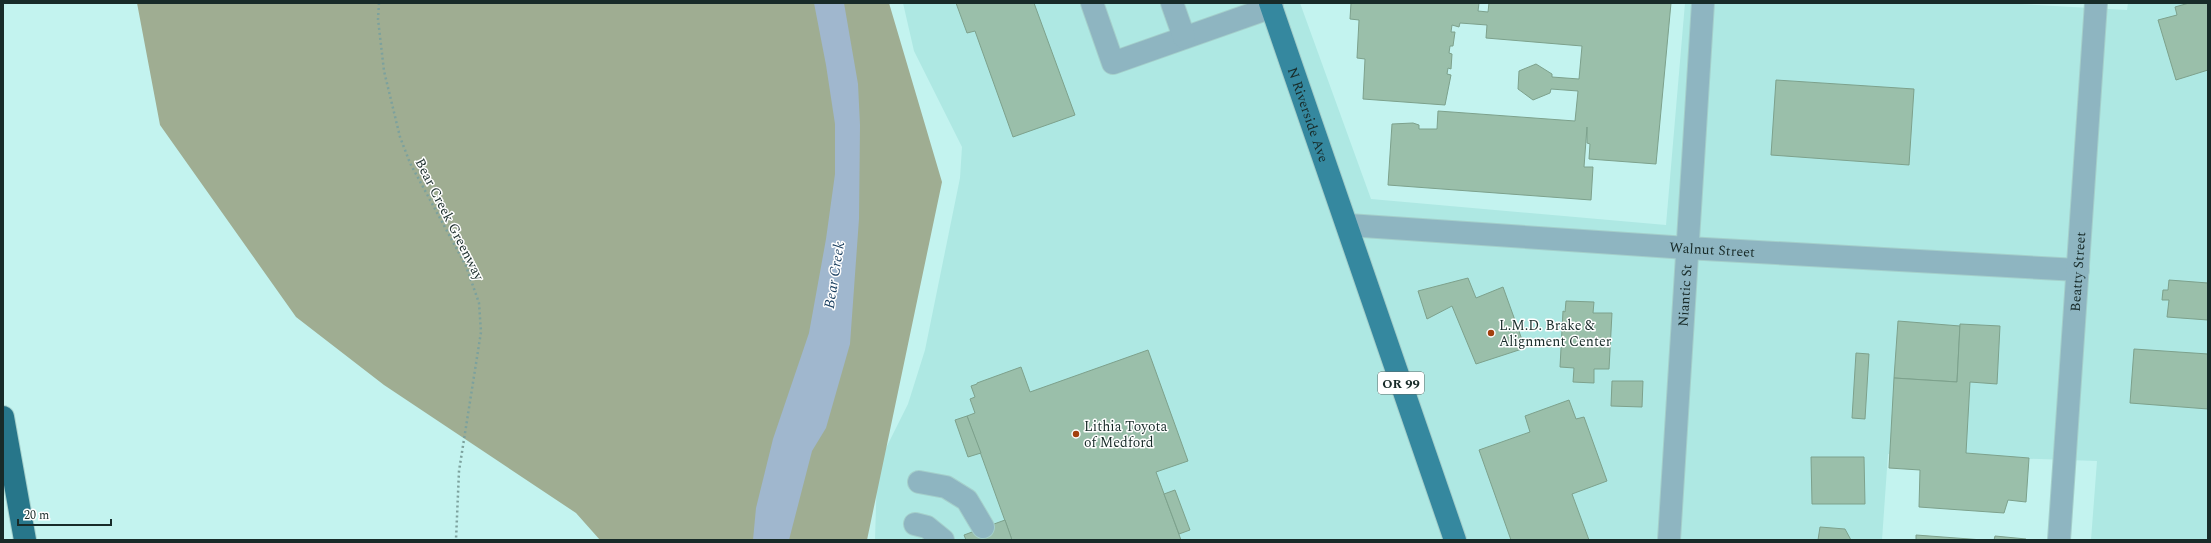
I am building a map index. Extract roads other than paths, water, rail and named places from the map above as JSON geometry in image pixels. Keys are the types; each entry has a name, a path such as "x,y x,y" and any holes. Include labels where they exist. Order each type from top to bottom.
{"highway":[{"path":"3,417 25,540"}],"main road":[{"name":"N Riverside Ave","path":"1271,5 1348,225"},
{"name":"OR 99","path":"1348,225 1455,540"}],"street":[{"path":"1092,3 1113,62 1271,5"},
{"path":"1172,3 1184,37"},
{"name":"Niantic St","path":"1670,540 1702,3"},
{"name":"Beatty Street","path":"2059,540 2096,3"},
{"name":"Walnut Street","path":"1348,225 1688,248 2078,270"},
{"path":"919,482 946,487 967,500 983,527"},
{"path":"915,524 927,527 943,540"}],"water":[{"name":"Bear Creek","path":"814,3 844,3 858,84 860,125 859,219 850,344 826,428 812,451 789,540 753,540 756,508 773,439 809,333 826,239 835,174 835,124 826,65"}],"place":[{"name":"L.M.D. Brake & Alignment Center","path":"1491,333"},
{"name":"Lithia Toyota of Medford","path":"1076,434"}]}
